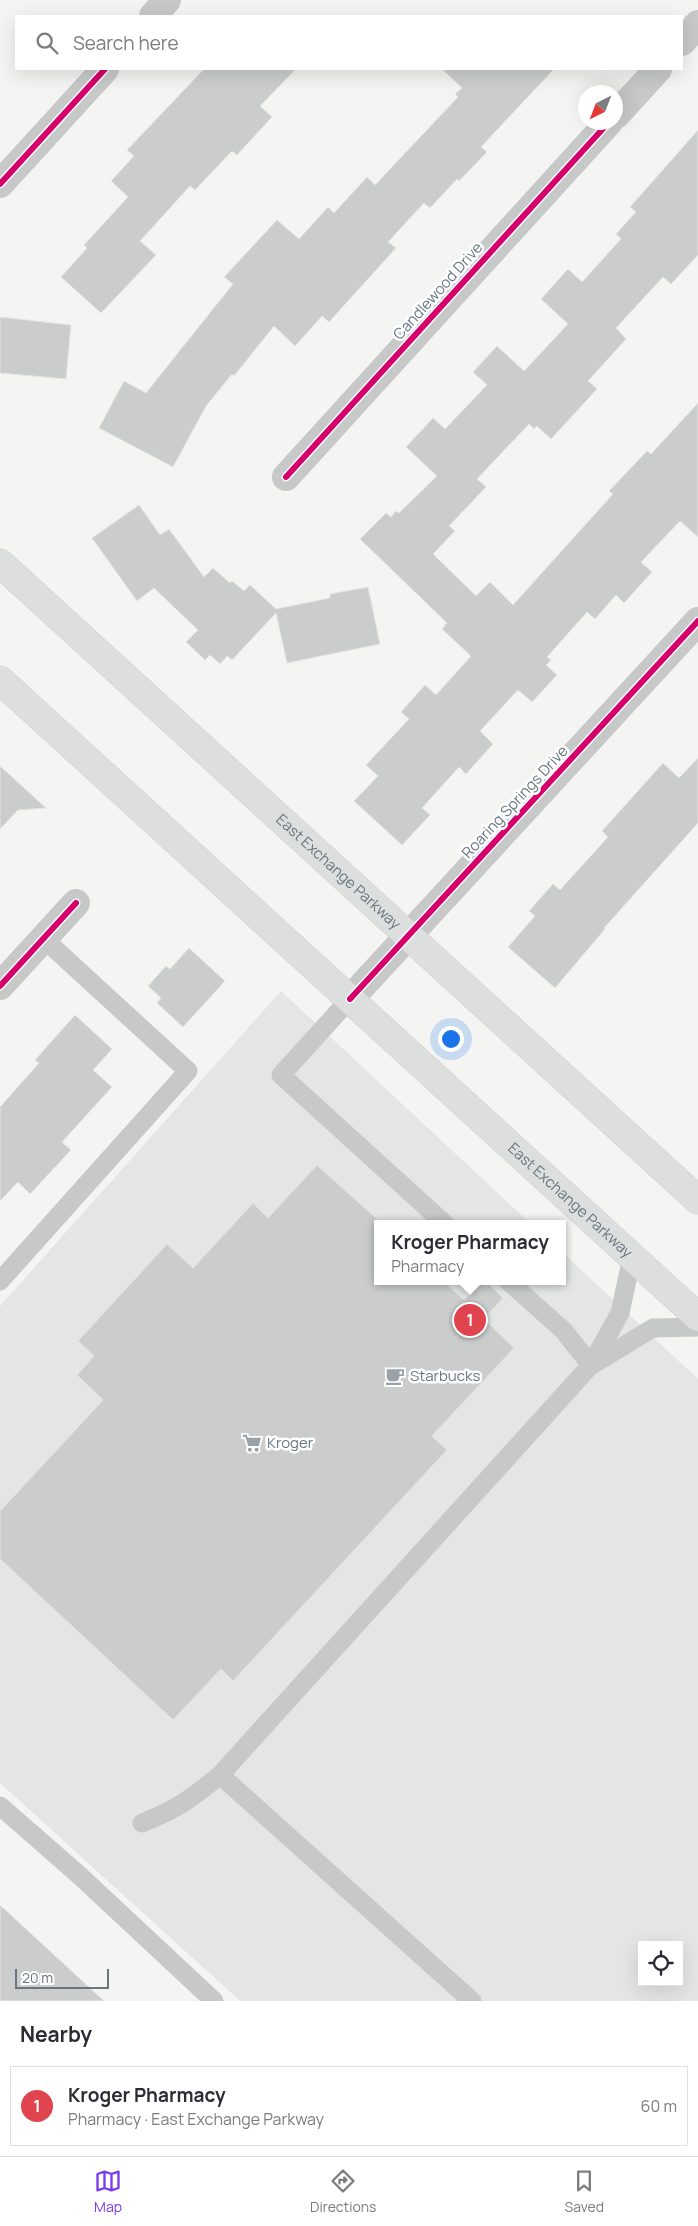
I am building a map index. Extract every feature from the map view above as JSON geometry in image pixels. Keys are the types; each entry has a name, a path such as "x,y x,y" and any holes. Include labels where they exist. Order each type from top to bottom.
{"main road":[{"name":"East Exchange Parkway","path":"0,563 698,1200"},
{"name":"East Exchange Parkway","path":"0,680 698,1317"}],"street":[{"path":"154,15 168,0"},
{"path":"683,41 698,24"},
{"path":"0,184 104,70"},
{"path":"623,107 657,70"},
{"name":"Candlewood Drive","path":"286,477 602,130"},
{"name":"Roaring Springs Drive","path":"350,999 698,621"},
{"path":"0,986 76,903"}],"lane":[{"path":"0,1281 188,1072 44,939"},
{"path":"350,999 281,1075 441,1220"},
{"path":"142,1823 174,1811 220,1775 591,1365 620,1314 632,1257"},
{"path":"512,1285 562,1330 591,1365"},
{"path":"591,1365 653,1328 698,1327"},
{"path":"220,1775 472,2001"},
{"path":"0,1806 79,1875 214,2001"}],"shaded area":[{"path":"281,991 527,1220 374,1220 374,1285 566,1285 566,1256 698,1379 698,2001 240,2001 0,1783 0,1306"}],"building":[{"path":"203,70 295,70 260,106 272,117 237,155 232,151 195,190 190,186 140,241 156,255 101,313 61,277 87,248 84,245 128,197 111,181 134,156 127,150"},
{"path":"443,70 553,70 481,147 487,152 459,181 457,179 430,208 424,203 388,242 396,248 329,322 322,316 295,346 274,326 234,376 232,374 206,406 173,467 99,428 124,381 146,393 233,284 224,277 277,220 299,239 328,207 334,213 367,177 375,185 458,97 455,94 462,88"},
{"path":"698,130 698,255 671,284 663,277 616,328 626,339 588,381 597,389 551,439 537,426 534,429 529,424 477,479 486,487 449,526 455,531 433,554 476,596 490,582 513,605 613,494 609,491 647,451 651,454 698,403 698,537 680,521 641,562 652,572 624,603 616,595 595,619 587,612 547,657 551,660 546,665 557,675 532,702 518,690 480,731 493,744 466,774 459,767 422,808 430,815 402,845 354,801 378,776 366,765 409,719 401,712 425,685 436,695 471,656 442,629 447,623 360,539 386,513 391,517 396,511 399,513 437,476 406,447 433,418 445,429 487,385 473,372 497,346 524,371 568,324 541,299 568,269 582,282 621,239 616,234 636,212 630,207"},
{"path":"0,317 71,325 66,379 0,373"},
{"path":"139,505 160,535 169,529 204,577 213,568 230,583 232,581 244,591 250,585 276,609 330,598 330,594 368,587 380,644 287,663 276,613 232,660 227,656 220,664 210,655 205,660 186,642 198,630 154,588 137,601 92,538"},
{"path":"698,758 698,823 604,928 555,988 508,947 535,916 529,911 553,884 560,890 608,837 602,831 663,763 679,778"},
{"path":"0,766 46,808 18,810 0,829"},
{"path":"189,948 225,981 183,1027 157,1003 161,998 148,986 166,966 170,969"},
{"path":"75,1015 112,1049 93,1070 112,1087 62,1142 71,1150 30,1194 18,1182 0,1201 0,1107 39,1063 35,1060"},
{"name":"Kroger","path":"317,1165 378,1220 374,1220 374,1285 447,1285 464,1300 477,1285 490,1285 503,1298 484,1319 514,1348 432,1436 447,1450 233,1681 221,1669 173,1720 0,1559 0,1511 103,1400 77,1375 94,1356 78,1341 167,1244 193,1268 253,1203 268,1218"},
{"path":"0,1905 104,2001 0,2001"}],"cycle path":[{"path":"0,184 104,70"},
{"path":"286,477 602,130"},
{"path":"350,999 698,621"},
{"path":"0,986 76,903"}],"place":[{"name":"Kroger Pharmacy","path":"470,1320"},
{"name":"Starbucks","path":"395,1376"},
{"name":"Kroger","path":"252,1443"}]}
